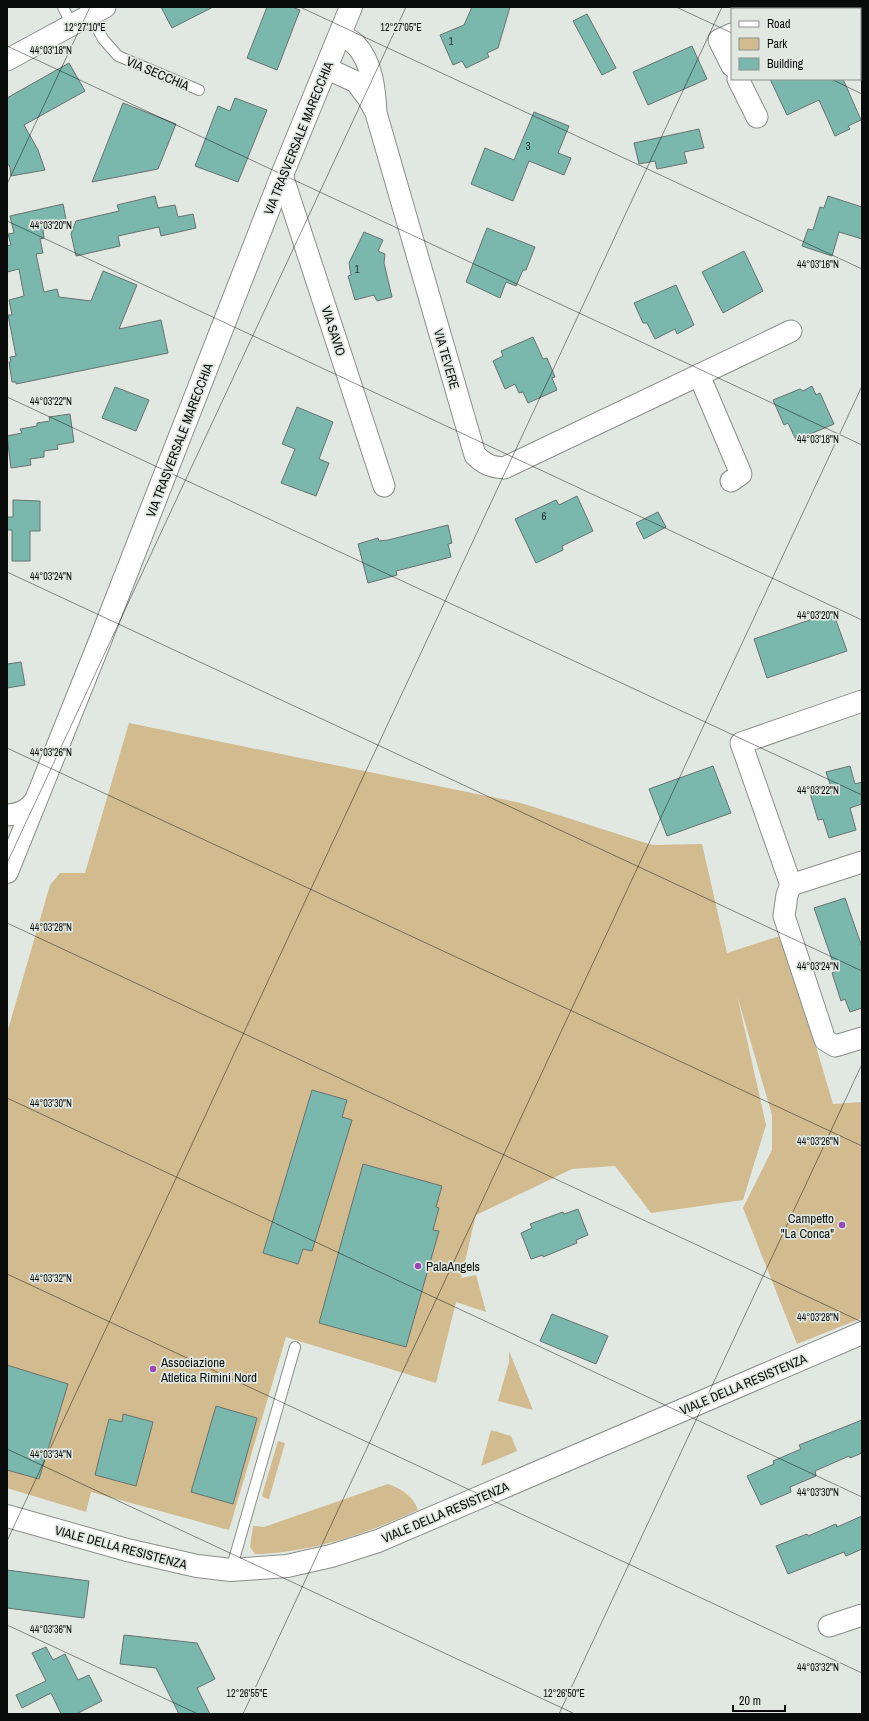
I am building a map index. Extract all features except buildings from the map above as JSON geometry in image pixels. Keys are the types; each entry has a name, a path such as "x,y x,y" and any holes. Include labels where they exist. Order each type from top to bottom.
{"street":[{"name":"VIA TRASVERSALE MARECCHIA","path":"8,862 36,800 98,646 282,175 350,7"},
{"path":"7,60 89,16"},
{"name":"VIA TEVERE","path":"340,34 357,46 369,68 375,94 376,113 475,455 484,464 504,468 791,331"},
{"path":"731,34 719,40 731,64"},
{"path":"326,68 356,82 368,98 376,113"},
{"path":"739,80 757,116"},
{"name":"VIA SAVIO","path":"282,175 384,486"},
{"path":"699,375 736,477"},
{"path":"862,701 741,742 789,890 784,916 825,1040 835,1046 862,1038"},
{"path":"7,815 27,810 36,800"},
{"path":"789,890 862,862"},
{"name":"VIALE DELLA RESISTENZA","path":"7,1516 134,1551 197,1566 231,1570 287,1566 332,1556 378,1541 862,1333"},
{"path":"829,1626 862,1615"}],"lane":[{"name":"VIA SECCHIA","path":"62,7 89,16 102,39 118,56 199,90"},
{"path":"231,1570 295,1347"}],"green space":[{"path":"129,723 521,803 652,845 702,844 727,953 783,935 833,1104 862,1102 862,1318 797,1344 743,1208 772,1150 772,1115 737,995 766,1125 743,1200 651,1213 615,1166 572,1169 476,1215 461,1278 476,1275 486,1312 456,1302 436,1383 286,1337 229,1530 91,1492 86,1512 7,1488 7,1033 50,885 60,873 85,873"},
{"path":"509,1351 533,1410 498,1401 509,1362"},
{"path":"491,1430 511,1436 517,1451 481,1466"},
{"path":"278,1441 285,1443 269,1499 263,1497 262,1495"},
{"path":"388,1484 398,1488 410,1497 418,1510 342,1540 322,1545 261,1554 255,1554 250,1547 253,1526 264,1527"}],"place":[{"name":"Campetto \"La Conca\"","path":"842,1225"},
{"name":"PalaAngels","path":"418,1266"},
{"name":"Associazione Atletica Rimini Nord","path":"153,1369"}]}
